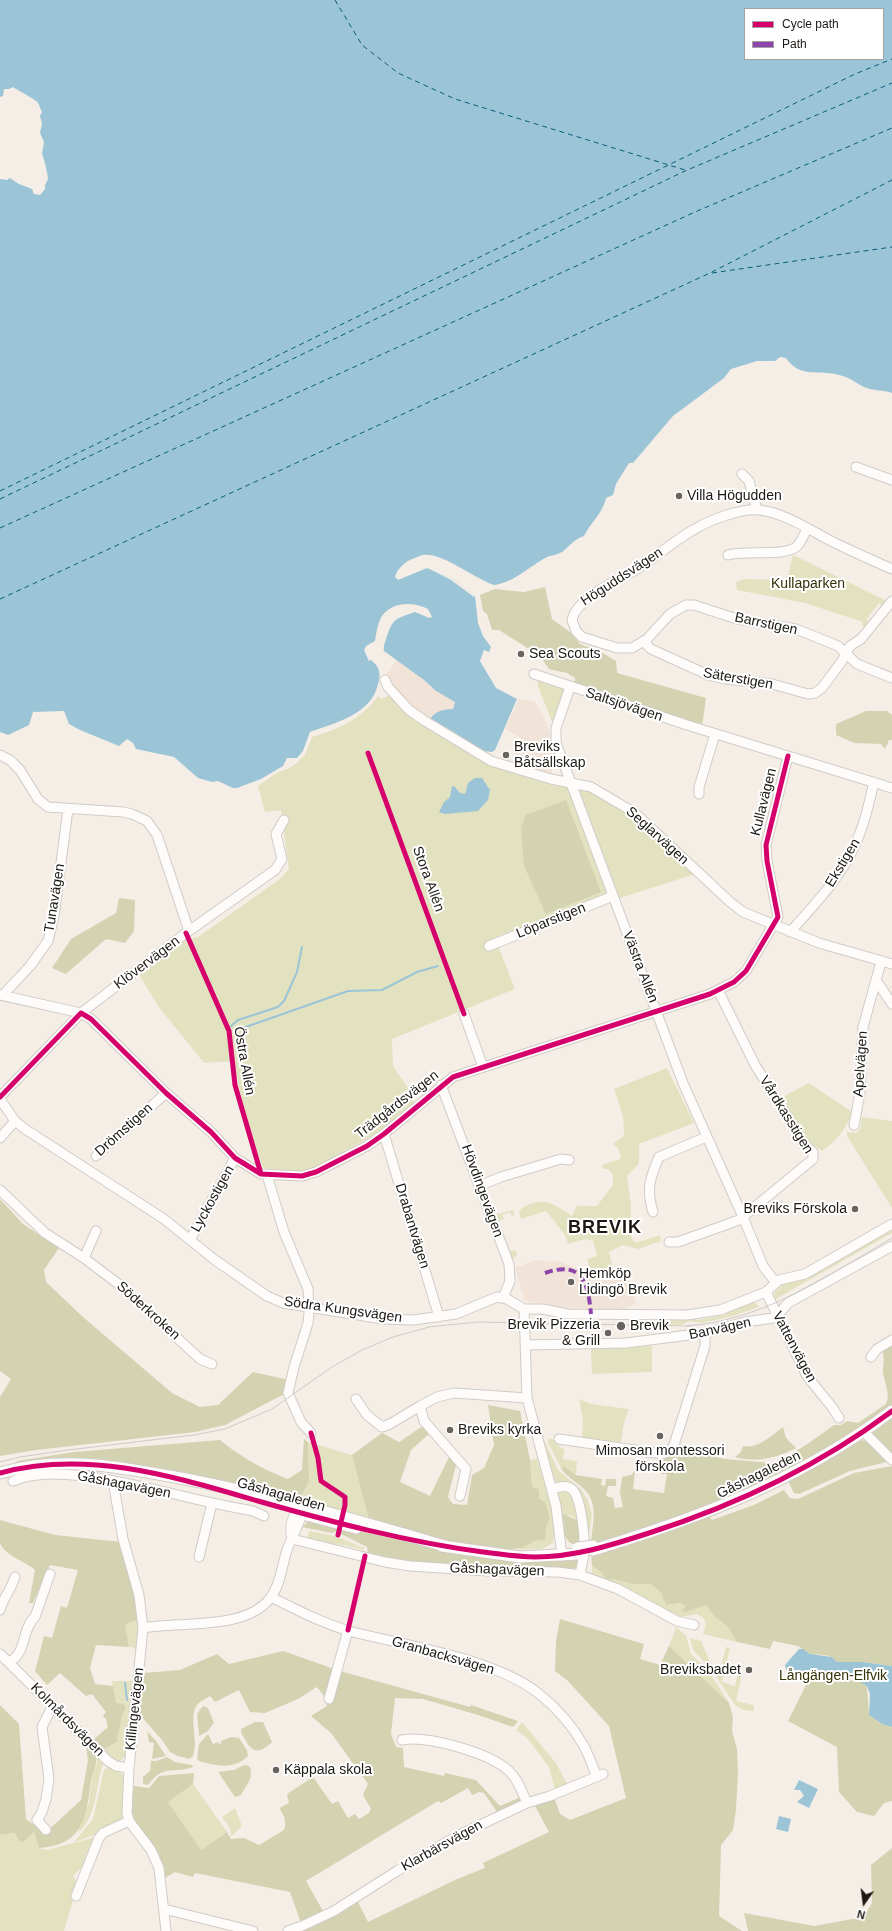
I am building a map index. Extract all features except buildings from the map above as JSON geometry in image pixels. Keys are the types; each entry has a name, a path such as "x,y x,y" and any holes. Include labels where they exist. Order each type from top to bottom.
{"main road":[{"name":"Gåshagaleden","path":"0,1473 36,1466 78,1463 105,1465 242,1490 299,1510 448,1547 520,1557 578,1551 625,1541 693,1518 748,1496 802,1468 864,1432 892,1411"}],"street":[{"path":"856,467 892,480"},
{"path":"742,474 749,481 757,510"},
{"name":"Höguddsvägen","path":"644,642 632,648 617,648 582,637 573,626 573,613 577,607 597,592 641,566 694,529 711,521 736,513 757,510 778,514 892,569"},
{"path":"728,555 737,552 789,552 797,546 807,529"},
{"path":"846,654 850,646 861,639 892,601"},
{"name":"Barrstigen","path":"644,642 670,614 686,605 694,605 737,619 796,629 838,646 857,664 892,678"},
{"name":"Säterstigen","path":"644,642 651,649 708,676 772,684 808,694 822,688 846,654"},
{"name":"Saltsjövägen","path":"534,674 715,734 892,788"},
{"name":"Seglarvägen","path":"385,680 388,687 409,710 477,753 500,764 573,784 591,787 635,813 729,901 743,912 790,932 826,945 892,964"},
{"name":"Västra Allén","path":"570,687 556,734 556,743 573,784 683,1083 706,1138 743,1217 763,1266 776,1282"},
{"path":"699,794 699,787 715,734"},
{"path":"0,755 10,760 20,770 42,804 54,808 123,812 140,817 151,825 157,835 189,931"},
{"name":"Kullavägen","path":"774,925 778,917 767,861 766,845 788,756"},
{"name":"Ekstigen","path":"790,932 834,882 844,866 861,830 874,782"},
{"name":"Tunavägen","path":"1,995 30,966 48,941 54,916 68,809"},
{"name":"Klövervägen","path":"0,1098 81,1012 189,931 275,870 282,859 276,834 284,820"},
{"name":"Löparstigen","path":"489,946 613,896"},
{"name":"Trädgårdsvägen","path":"81,1012 91,1019 166,1093 211,1132 235,1158 261,1174 302,1176 316,1172 341,1161 384,1134 441,1085 453,1077 657,1012 718,990 734,982 746,971 774,925"},
{"name":"Apelvägen","path":"854,1125 860,1093 863,1027 881,962"},
{"path":"876,980 892,1004"},
{"name":"Vårdkasstigen","path":"718,990 755,1065 804,1144 813,1152 813,1159 743,1217"},
{"path":"1,995 81,1012"},
{"path":"464,1014 483,1067"},
{"name":"Hövdingevägen","path":"441,1085 510,1264 510,1281 503,1298"},
{"name":"Drömstigen","path":"96,1156 166,1093"},
{"name":"Södra Kungsvägen","path":"0,1098 15,1120 83,1168 164,1219 215,1260 267,1296 283,1303 383,1319 413,1320 456,1314 491,1298 503,1298"},
{"path":"0,1138 15,1120"},
{"name":"Drabantvägen","path":"384,1134 439,1317"},
{"path":"653,1212 649,1190 650,1178 659,1157 706,1138"},
{"name":"Lyckostigen","path":"190,1240 235,1158"},
{"path":"481,1186 501,1177 561,1160 569,1160"},
{"path":"267,1175 284,1232 308,1288 308,1323 294,1367 288,1393 301,1422 311,1433"},
{"name":"Söderkroken","path":"0,1190 45,1233 84,1258 121,1286 200,1359 212,1364"},
{"path":"669,1242 678,1242 739,1220 743,1217"},
{"path":"503,1298 524,1309 543,1309 582,1314 687,1314 720,1310 766,1292 776,1282 782,1279 805,1274 892,1224"},
{"path":"84,1258 96,1231"},
{"path":"777,1316 788,1303 892,1246"},
{"name":"Vattenvägen","path":"766,1292 807,1376 839,1418"},
{"path":"524,1309 527,1398 552,1489 562,1553"},
{"name":"Banvägen","path":"526,1345 626,1343 705,1333 745,1322 766,1320 777,1316"},
{"path":"559,1439 662,1454 670,1450 674,1445 705,1346 705,1333"},
{"path":"872,1357 877,1349 892,1340"},
{"path":"356,1399 367,1415 382,1427 437,1397 454,1394 527,1398"},
{"path":"420,1406 424,1421 466,1469 460,1496"},
{"path":"864,1432 892,1460"},
{"name":"Gåshagavägen","path":"13,1481 29,1477 55,1475 85,1476 254,1511 264,1516"},
{"name":"Killingevägen","path":"113,1481 123,1539 139,1595 143,1628 129,1768 127,1813 129,1821"},
{"path":"552,1489 563,1486 569,1488 572,1490 577,1500 582,1522 584,1544 580,1575"},
{"path":"199,1557 212,1503"},
{"path":"143,1628 215,1622 238,1618 253,1611 271,1597 279,1580 292,1539 290,1530 299,1510"},
{"name":"Gåshagavägen","path":"292,1539 384,1562 410,1566 488,1571 558,1572 580,1575 618,1589 677,1621 694,1626"},
{"path":"9,1662 18,1655 29,1622 35,1617 50,1574"},
{"path":"0,1610 2,1603 12,1588 15,1576"},
{"name":"Granbacksvägen","path":"271,1597 312,1618 348,1630 468,1660 506,1674 526,1685 558,1712 584,1746 600,1775"},
{"path":"329,1699 348,1630"},
{"name":"Kolmårdsvägen","path":"0,1654 108,1761 116,1766 129,1768"},
{"path":"46,1830 37,1820 42,1812 46,1799 49,1779 42,1727 53,1705"},
{"path":"402,1740 411,1738 443,1743 493,1759 513,1775 527,1803"},
{"name":"Klarbärsvägen","path":"288,1931 334,1911 397,1871 461,1834 527,1803 600,1775"},
{"path":"76,1896 99,1838 103,1833 129,1821 151,1850 156,1861 160,1874 166,1931"},
{"path":"164,1909 253,1931"}],"shaded area":[{"path":"397,659 436,691 453,700 455,702 453,710 439,711 429,721 410,707 391,684 386,675"},
{"path":"519,699 534,701 543,714 560,764 552,769 551,777 511,764 522,739 505,729"},
{"path":"535,1260 549,1262 558,1261 576,1268 586,1283 620,1274 621,1278 625,1277 636,1303 622,1310 560,1307 525,1301 515,1268"}],"green space":[{"name":"Kullaparken","path":"793,555 887,601 883,606 879,603 866,620 869,622 866,627 862,626 863,622 805,603 737,590 736,582 744,579 787,580"},
{"path":"545,587 552,619 570,632 580,644 601,652 616,661 617,673 706,698 702,726 574,685 575,678 567,673 549,669 540,656 499,630 492,630 487,614 483,611 480,595 495,589 524,592"},
{"path":"538,679 565,689 554,727 538,686"},
{"path":"388,693 483,760 583,788 635,817 695,874 495,938 515,989 392,1039 393,1066 410,1091 414,1103 381,1131 314,1168 296,1172 263,1168 247,1125 234,1061 204,1063 158,1006 138,973 186,940 198,937 280,879 289,869 281,810 265,812 258,786 275,774 293,766 305,755 312,737 349,722 372,704 379,695 380,699 388,696"},
{"path":"866,711 887,711 892,715 892,740 889,740 885,749 881,744 854,743 836,735 836,724"},
{"path":"566,800 601,892 546,914 524,866 521,827 526,815"},
{"path":"119,898 135,900 134,931 125,943 106,939 66,974 52,968 71,939 116,913"},
{"path":"667,1068 694,1123 639,1144 639,1164 627,1176 631,1206 630,1235 635,1243 660,1235 661,1241 638,1249 623,1245 609,1252 614,1271 589,1281 587,1275 591,1274 587,1259 597,1256 593,1241 586,1239 568,1244 565,1235 546,1211 521,1219 519,1212 528,1205 540,1202 552,1204 572,1216 577,1206 597,1206 613,1185 613,1175 608,1169 603,1169 601,1165 620,1159 619,1150 613,1144 624,1136 623,1116 614,1089"},
{"path":"809,1083 852,1112 847,1124 840,1134 822,1151 804,1140 779,1099"},
{"path":"862,1117 892,1121 892,1208 847,1136 847,1132 856,1133 860,1129"},
{"path":"0,1199 23,1224 59,1248 44,1270 46,1282 83,1317 172,1393 200,1407 218,1405 253,1372 289,1380 286,1393 225,1425 195,1432 36,1450 0,1456 0,1397 11,1379 0,1371"},
{"path":"513,1210 514,1215 512,1216 510,1212 502,1215 504,1219 499,1221 510,1251 515,1250 517,1252 517,1255 512,1259 495,1215"},
{"path":"892,1227 892,1233 774,1300 775,1292 785,1283"},
{"path":"754,1301 759,1307 733,1316 701,1323 690,1321 681,1325 660,1324 659,1321 691,1318 697,1320 725,1315 729,1311"},
{"path":"892,1344 892,1407 833,1447 752,1490 621,1537 591,1544 594,1514 592,1501 583,1488 562,1470 564,1466 576,1475 602,1479 601,1485 605,1486 606,1479 616,1479 616,1486 608,1486 606,1496 613,1498 615,1508 623,1507 620,1493 622,1477 631,1475 635,1471 633,1489 664,1493 667,1474 661,1474 664,1458 677,1456 678,1449 725,1459 771,1463 776,1473 782,1470 781,1464 784,1458 806,1445 834,1425 841,1425 847,1421 858,1423 886,1404 888,1392 883,1372 884,1358 882,1350"},
{"path":"652,1346 652,1372 592,1374 591,1349"},
{"path":"579,1399 591,1404 629,1409 624,1422 621,1443 582,1438 583,1420"},
{"path":"488,1405 520,1411 530,1460 532,1487 539,1489 539,1499 545,1502 550,1518 546,1528 545,1540 535,1541 522,1548 502,1550 456,1544 369,1520 352,1455 382,1433 399,1442 423,1426 429,1434 411,1450 400,1482 430,1496 449,1457 456,1465 448,1497 453,1504 467,1505 472,1475 484,1468 494,1445"},
{"path":"892,1417 892,1457 872,1436 874,1431"},
{"path":"783,1427 786,1438 796,1448 774,1457 751,1460 735,1457 741,1452 743,1446 754,1446 759,1444"},
{"path":"541,1434 558,1470 581,1489 588,1500 592,1514 588,1542 580,1499 553,1479"},
{"path":"548,1438 555,1440 561,1448 565,1449 563,1459 577,1461 576,1475 565,1466 562,1470 548,1443"},
{"path":"304,1439 308,1442 309,1482 298,1501 184,1472 107,1462 16,1464 17,1461 74,1452 220,1440 252,1462 288,1479 302,1470"},
{"path":"860,1440 866,1441 888,1459 886,1462 850,1471 799,1494 794,1493 788,1481"},
{"path":"308,1442 352,1455 369,1520 298,1501 309,1482"},
{"path":"540,1458 554,1510 555,1521 553,1543 542,1549 502,1550 522,1548 535,1541 545,1540 546,1528 550,1518 539,1499 539,1489 532,1488 530,1460"},
{"path":"892,1466 892,1666 862,1662 837,1662 832,1657 810,1654 798,1646 773,1641 770,1649 737,1642 728,1627 714,1616 706,1605 685,1612 682,1611 686,1606 680,1603 666,1605 661,1593 651,1584 632,1584 613,1579 607,1580 600,1571 592,1566 591,1553 627,1544 710,1517 712,1520 754,1505 784,1490 790,1498 798,1499 854,1473"},
{"path":"565,1490 573,1499 579,1521 570,1515 562,1516 565,1526 563,1528 558,1495 560,1492"},
{"path":"564,1514 579,1521 581,1545 573,1544 566,1538 562,1516"},
{"path":"0,1520 55,1535 121,1542 134,1582 139,1619 125,1625 129,1647 96,1645 90,1668 95,1684 113,1686 116,1703 124,1704 126,1707 122,1716 117,1742 103,1750 93,1740 108,1727 106,1719 103,1716 106,1712 92,1694 86,1696 60,1673 47,1685 35,1671 44,1636 52,1638 61,1606 67,1608 78,1570 50,1565 33,1603 29,1603 35,1570 11,1555 3,1548 0,1543"},
{"path":"309,1521 338,1526 337,1531 332,1533 302,1527"},
{"path":"342,1527 451,1552 580,1556 576,1568 568,1570 404,1562 368,1553 367,1547 341,1534"},
{"path":"311,1531 338,1537 364,1548 364,1550 309,1540 307,1538 309,1532"},
{"path":"592,1566 600,1571 607,1580 613,1579 632,1584 651,1584 661,1593 666,1605 680,1603 686,1606 706,1605 714,1616 728,1627 737,1642 703,1634 706,1623 703,1618 697,1614 681,1617 630,1590 592,1576"},
{"path":"139,1619 136,1648 129,1647 125,1625"},
{"path":"560,1619 644,1644 640,1659 660,1665 669,1646 729,1703 733,1717 732,1731 737,1749 738,1773 736,1810 733,1830 721,1845 719,1916 742,1931 301,1931 357,1900 368,1922 457,1879 485,1868 483,1863 549,1832 534,1804 554,1797 560,1814 570,1820 626,1798 609,1726 567,1680 555,1671 556,1641"},
{"path":"676,1627 686,1636 691,1654 710,1673 729,1703 669,1646"},
{"path":"690,1638 701,1641 711,1664 721,1667 726,1647 730,1648 722,1682 735,1686 738,1673 742,1674 736,1701 754,1705 754,1711 744,1710 736,1706 711,1669 693,1650"},
{"path":"283,1651 340,1671 470,1707 471,1705 518,1721 513,1727 423,1699 395,1698 391,1734 396,1747 403,1748 404,1767 444,1776 445,1773 476,1780 500,1806 521,1797 520,1802 497,1812 484,1793 479,1792 472,1795 468,1788 441,1803 438,1801 306,1881 323,1911 301,1923 290,1892 195,1873 193,1877 175,1872 165,1878 159,1854 137,1825 131,1810 134,1786 149,1788 159,1776 194,1773 193,1784 168,1802 201,1850 227,1832 231,1839 244,1838 259,1845 284,1830 285,1819 280,1810 281,1807 289,1803 287,1794 313,1777 332,1804 338,1801 348,1818 355,1814 359,1819 369,1813 371,1809 363,1795 368,1784 331,1733 311,1716 327,1706 324,1696 317,1687 298,1699 265,1713 250,1712 239,1690 215,1702 210,1696 201,1701 194,1710 193,1722 195,1750 193,1756 189,1759 170,1752 162,1740 139,1714 143,1673 180,1670 217,1654 229,1664"},
{"path":"811,1675 862,1682 867,1686 869,1715 882,1724 892,1727 892,1801 884,1803 874,1816 857,1812 839,1792 837,1747 788,1721"},
{"path":"112,1681 133,1681 126,1756 119,1762 111,1758 103,1750 117,1742 122,1716 126,1707 116,1703"},
{"path":"0,1705 19,1724 26,1819 45,1833 81,1800 88,1760 86,1746 96,1757 84,1818 80,1828 65,1842 54,1846 39,1848 34,1832 23,1842 19,1841 14,1833 0,1835"},
{"path":"203,1706 208,1708 214,1723 208,1731 199,1736 197,1714"},
{"path":"255,1722 263,1722 272,1742 261,1750 254,1750 251,1748 241,1731 241,1729"},
{"path":"522,1722 556,1763 567,1784 555,1789 549,1767 528,1739 516,1730"},
{"path":"147,1731 166,1756 152,1759 154,1743 149,1742"},
{"path":"208,1734 213,1744 218,1742 219,1744 222,1743 221,1741 231,1737 239,1738 247,1750 248,1756 237,1763 225,1766 199,1761 197,1759 199,1744"},
{"path":"96,1757 104,1762 93,1809 85,1825 78,1833 89,1802 92,1779 97,1763"},
{"path":"167,1757 175,1762 192,1765 193,1767 164,1772 154,1778 148,1785 143,1784 143,1777 150,1771 151,1761 156,1761"},
{"path":"244,1765 249,1766 251,1770 250,1777 241,1795 235,1797 218,1772 234,1770"},
{"path":"109,1766 124,1775 125,1801 123,1816 109,1828 74,1842 93,1819 104,1770"},
{"path":"193,1784 227,1832 201,1850 167,1802"},
{"path":"235,1808 242,1826 231,1837 230,1828 222,1817"},
{"path":"34,1831 39,1848 47,1850 96,1837 86,1863 73,1876 78,1884 64,1931 0,1931 0,1835 13,1833 17,1839 29,1836"},
{"path":"892,1848 892,1931 748,1931 744,1913 814,1926 863,1917 872,1903 871,1865"}],"water":[{"path":"0,0 892,0 892,393 864,387 843,376 832,373 810,372 797,369 791,365 786,358 780,357 775,361 757,361 731,369 724,378 673,416 633,463 629,463 616,484 613,495 606,498 600,513 584,536 575,541 562,552 547,557 508,581 494,585 449,562 431,555 419,556 404,564 396,574 395,577 398,580 427,568 453,579 475,596 478,623 483,636 491,647 489,652 484,650 480,661 496,688 517,699 495,750 492,752 483,751 430,719 440,711 453,709 455,702 436,691 424,680 384,651 384,645 388,632 396,620 415,612 429,618 432,617 428,609 410,604 397,605 382,616 379,621 375,641 366,646 364,650 369,661 371,660 378,668 379,674 379,680 374,694 368,703 351,716 341,721 310,732 303,751 297,758 287,758 283,766 261,779 237,788 233,788 218,781 212,782 198,778 174,757 136,749 133,743 127,739 119,746 80,730 69,724 64,711 33,712 29,725 8,735 0,732 0,179 7,180 10,178 19,184 32,189 34,194 40,195 45,189 48,179 42,154 44,142 40,133 42,124 40,116 42,112 39,104 13,87 4,89 3,96 0,97"},
{"path":"475,778 482,778 490,790 488,800 478,811 445,814 439,812 444,802 450,797 452,786 455,787 460,793 465,794 468,783"},
{"path":"799,1649 803,1649 810,1654 832,1657 837,1662 862,1662 892,1666 892,1727 882,1724 869,1715 870,1694 867,1686 852,1677 814,1675 786,1669 785,1665"},
{"path":"799,1780 818,1789 809,1808 797,1802 804,1796 800,1790 794,1790"},
{"path":"779,1816 791,1819 788,1832 776,1829"}],"pier":[{"path":"428,568 453,579 475,596 474,597 451,580"}],"waterway":[{"path":"231,1026 238,1020 278,1007 284,1001 297,972 302,947"},
{"path":"240,1029 348,991 382,990 417,972 438,966"},
{"path":"125,1683 127,1700"}],"ferry route":[{"path":"335,0 362,45 398,73 455,99 685,170"},
{"path":"0,491 855,74 892,59"},
{"path":"0,499 685,171 892,83"},
{"path":"0,528 695,212 892,128"},
{"path":"0,599 710,273 892,180"},
{"path":"712,273 892,247"}],"tram line":[{"path":"686,1326 714,1322 742,1315 768,1306 819,1281 892,1238"},
{"path":"0,1462 20,1457 194,1435 225,1429 272,1409 332,1367 362,1350 393,1337 429,1327 477,1322 691,1326"}],"marked path":[{"path":"545,1273 567,1269 575,1272 581,1277 588,1292 591,1314"}],"cycle path":[{"name":"Stora Allén","path":"368,753 464,1014"},
{"path":"0,1097 81,1013 91,1019 166,1093 211,1132 235,1158 261,1174 302,1176 316,1172 367,1146 384,1134 453,1077 710,994 734,982 746,971 778,917 767,861 766,845 788,756"},
{"name":"Östra Allén","path":"186,933 229,1031 235,1085 261,1174"},
{"path":"0,1473 33,1466 65,1464 98,1465 130,1469 163,1475 370,1531 426,1543 483,1552 535,1557 550,1556 579,1553 621,1542 681,1522 745,1497 806,1466 864,1431 892,1411"},
{"path":"311,1433 318,1458 321,1481 345,1497 345,1505 338,1535"},
{"path":"348,1630 365,1556"}],"place":[{"name":"Villa Högudden","path":"679,496"},
{"name":"Sea Scouts","path":"521,654"},
{"name":"Breviks Båtsällskap","path":"506,755"},
{"name":"Breviks Förskola","path":"855,1209"},
{"name":"Hemköp Lidingö Brevik","path":"571,1282"},
{"name":"Brevik","path":"621,1326"},
{"name":"Brevik Pizzeria & Grill","path":"608,1333"},
{"name":"Breviks kyrka","path":"450,1430"},
{"name":"Mimosan montessori förskola","path":"660,1436"},
{"name":"Breviksbadet","path":"749,1670"},
{"name":"Käppala skola","path":"276,1770"}],"district":[{"name":"BREVIK","path":"605,1228"}],"park label":[{"name":"Långängen-Elfvik","path":"833,1676"}]}
